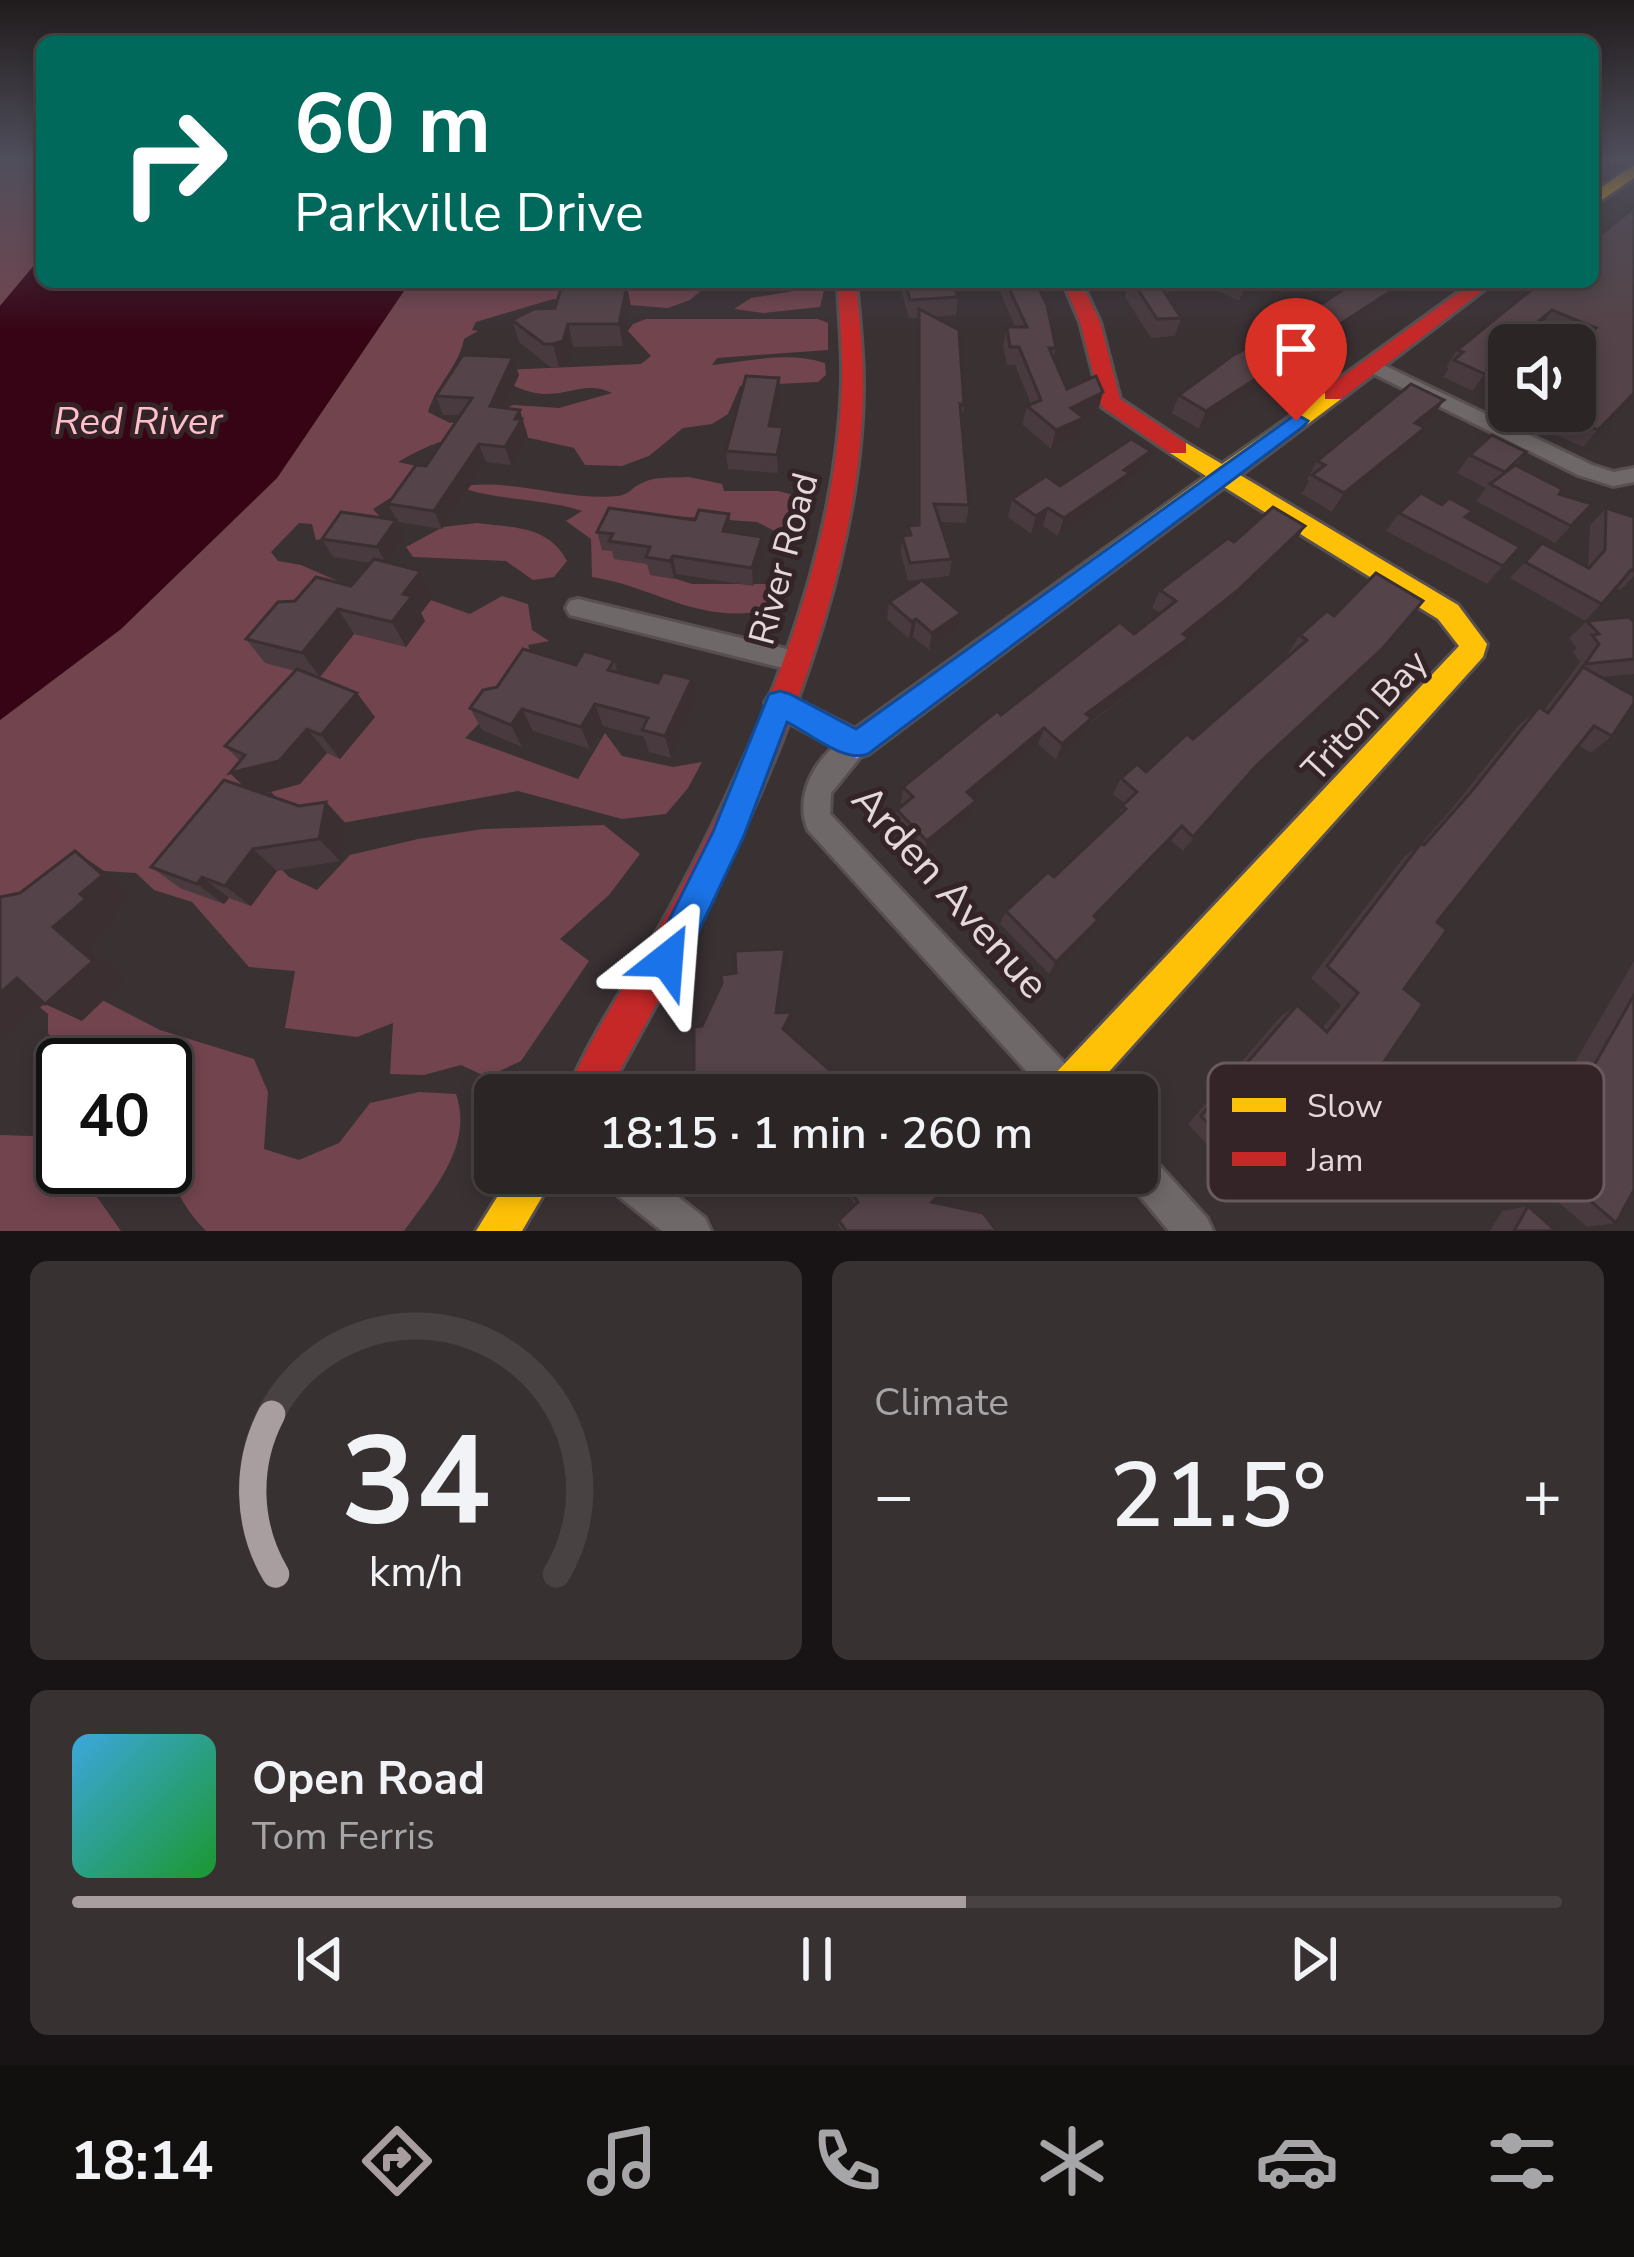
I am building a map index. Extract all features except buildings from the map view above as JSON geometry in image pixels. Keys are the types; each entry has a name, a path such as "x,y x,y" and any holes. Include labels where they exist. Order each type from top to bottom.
{"street":[{"name":"River Road","path":"597,1074 708,882 794,662 844,477 854,356 848,288"},
{"name":"Triton Bay","path":"1075,288 1090,322 1110,402 1220,476 1448,613 1473,644 1469,657 1086,1074"},
{"path":"780,703 857,745 1477,288"},
{"path":"1373,366 1585,470 1613,479 1634,475"},
{"path":"578,608 794,662"},
{"name":"Arden Avenue","path":"857,745 826,776 815,796 818,821 1052,1074"},
{"path":"1158,1191 1194,1231"},
{"path":"497,1231 522,1194"},
{"path":"645,1194 692,1231"}],"shaded area":[{"path":"0,216 36,216 36,263 0,306"},
{"path":"406,288 704,288 690,300 668,308 553,299 476,322 472,330 478,331 464,339 428,412 450,423 474,420 513,405 559,408 612,393 587,388 535,393 507,383 503,370 641,364 651,356 628,331 646,319 818,319 828,323 828,350 717,358 712,365 811,359 825,363 826,375 818,382 740,386 728,414 712,424 683,428 649,456 622,466 585,465 574,448 525,437 484,434 444,441 398,462 434,470 373,509 392,530 316,540 312,524 299,523 271,552 278,561 301,565 379,599 428,599 470,614 502,596 528,604 532,630 549,641 528,645 535,664 497,685 508,694 465,738 578,779 605,733 622,756 673,767 702,762 666,814 622,819 518,791 342,823 298,819 271,792 219,804 289,877 317,890 350,855 483,829 604,825 640,854 609,895 560,939 589,961 521,1061 493,1074 461,1065 424,1075 390,1074 393,1023 357,1037 285,1028 295,971 249,967 192,902 154,890 136,873 60,876 0,952 0,720 121,629 277,478"},
{"path":"825,288 820,307 763,313 734,309 751,298"},
{"path":"689,477 722,484 724,491 778,491 801,497 795,518 778,533 757,522 658,515 664,575 692,584 767,584 774,596 768,611 697,608 592,577 591,539 566,521 582,511 459,487 498,485 598,497 625,494 652,479"},
{"path":"477,523 540,534 567,561 554,577 533,580 506,561 413,557 406,547 443,527"},
{"path":"71,984 160,1030 186,1038 52,1038 48,1014 37,1005"},
{"path":"192,1040 254,1059 268,1092 264,1149 299,1160 339,1143 370,1103 419,1092 456,1094 460,1131 455,1149 404,1231 206,1231 179,1194 192,1194"},
{"path":"0,1135 36,1136 36,1194 95,1194 121,1231 0,1231"}],"water":[{"name":"Red River","path":"36,263 36,288 406,288 277,478 121,629 0,720 0,306"}],"traffic: slow":[{"path":"780,703 857,745 1333,394"},
{"path":"1082,1074 1469,657 1473,644 1448,612 1178,448"},
{"path":"497,1231 522,1194"}],"traffic: jam":[{"path":"597,1074 687,912 736,810 780,705 816,597 841,489 853,384 847,288"},
{"path":"1075,288 1090,322 1110,402 1178,448"},
{"path":"1333,394 1477,288"}],"route":[{"path":"667,960 708,882 780,703 857,745 1296,421"}]}
